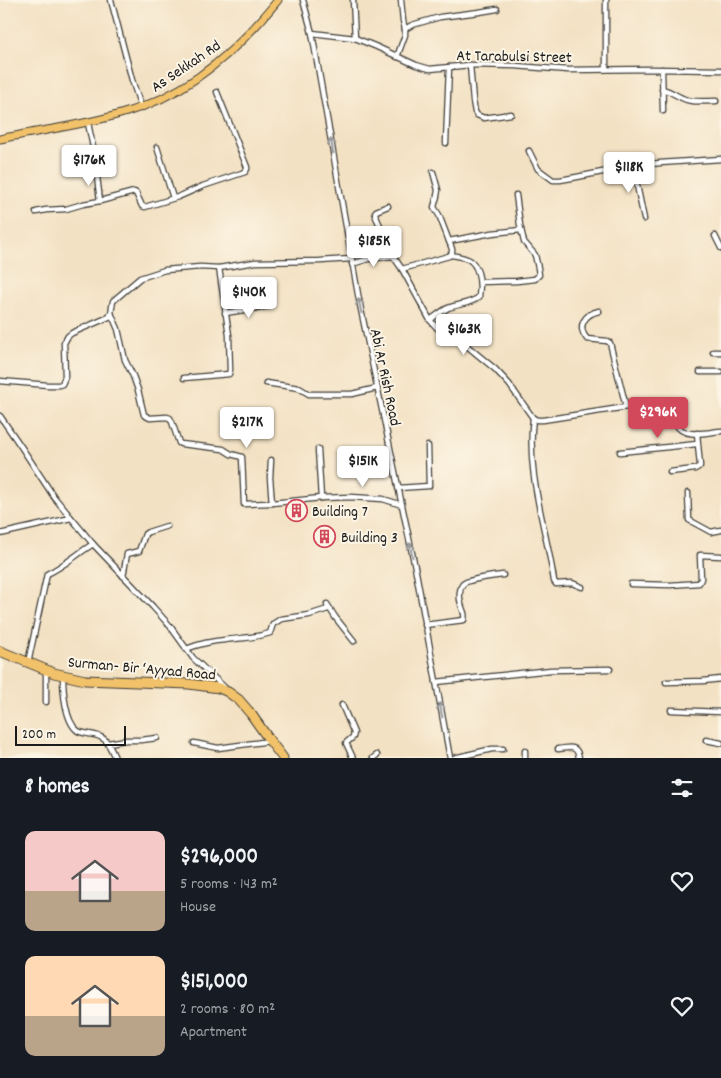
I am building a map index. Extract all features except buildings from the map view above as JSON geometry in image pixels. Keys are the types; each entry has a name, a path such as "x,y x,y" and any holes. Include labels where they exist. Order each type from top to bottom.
{"highway":[{"name":"Surman- Bir ‘Ayyad Road","path":"0,651 63,676 85,680 189,684 219,688 239,700 283,758"}],"main road":[{"name":"As Sekkah Rd","path":"0,139 88,123 127,112 168,96 221,59 251,32 278,0"}],"street":[{"path":"111,0 141,107"},
{"name":"Abi Ar Rish Road","path":"303,0 312,33 352,261 402,505 450,758"},
{"path":"353,0 355,38"},
{"path":"397,57 403,42 405,29 401,0"},
{"path":"606,0 606,69"},
{"path":"405,29 440,17 497,9"},
{"name":"At Tarabulsi Street","path":"312,33 355,38 416,65 430,69 470,65 568,70 721,70"},
{"path":"470,65 473,101 477,115 484,118 512,114"},
{"path":"446,143 449,66"},
{"path":"662,69 663,111"},
{"path":"662,89 671,91 681,98 689,100 716,101"},
{"path":"36,212 66,208 134,192 143,207 189,193 203,186 241,173 247,169 217,92"},
{"path":"88,123 94,152 100,201"},
{"path":"157,146 173,198"},
{"path":"529,151 538,169 553,180 633,166 721,159"},
{"path":"633,166 644,219"},
{"path":"433,172 438,190 434,207 452,249 451,255"},
{"path":"480,282 517,281 537,278 539,272 535,255 524,242 516,195"},
{"path":"388,206 376,211 375,214 393,256 430,320 437,328 462,341 495,369 509,384 533,418 543,420 661,401 669,402 674,411 677,425 686,433 721,431"},
{"path":"449,241 521,230"},
{"path":"715,236 721,248"},
{"path":"402,269 451,255 471,261 477,269 480,282 478,299 448,308 430,320"},
{"path":"393,256 352,261 255,262 219,268 170,269 140,278 113,301 112,313 118,329 125,360 138,390 144,415 150,418 170,418 181,444 223,449 231,454 242,457 244,504 272,504 321,498 372,498 402,505"},
{"path":"184,378 228,374 230,370 230,346 219,268"},
{"path":"225,313 269,306"},
{"path":"599,311 592,312 583,321 584,336 586,339 607,340 610,343 626,407"},
{"path":"0,381 62,384 65,377 64,343 68,336 112,313"},
{"path":"713,352 721,352"},
{"path":"700,372 721,372"},
{"path":"266,383 299,388 309,394 352,394 377,388"},
{"path":"0,416 54,497 92,544 170,626 193,658 228,692"},
{"path":"533,418 531,432 532,462 554,581 556,584 572,583 582,587"},
{"path":"0,426 7,424"},
{"path":"670,472 695,469 700,466 697,433"},
{"path":"620,452 698,444"},
{"path":"398,488 429,486 428,446"},
{"path":"318,448 321,498"},
{"path":"271,460 272,504"},
{"path":"688,493 689,520 711,532 721,530"},
{"path":"0,534 71,518"},
{"path":"123,576 127,554 139,551 145,534 167,526"},
{"path":"28,663 47,574 63,566 92,544"},
{"path":"631,584 670,585 699,583 701,579 700,555 721,556"},
{"path":"425,624 464,620 465,614 460,597 460,590 463,585 466,582 503,575"},
{"path":"186,649 226,639 260,636 270,633 273,624 281,619 309,616 328,609 327,604 354,641"},
{"path":"436,682 551,670 610,669"},
{"path":"46,670 46,702"},
{"path":"63,676 64,700 73,726 77,731 98,735 105,739 115,758"},
{"path":"207,686 211,676"},
{"path":"666,682 721,679"},
{"path":"342,704 354,733 353,738 346,743 353,758"},
{"path":"671,710 721,712"},
{"path":"108,743 156,738"},
{"path":"706,740 721,743"},
{"path":"194,743 218,748 270,741"},
{"path":"454,758 492,749 503,749"},
{"path":"558,749 576,749 579,758"},
{"path":"524,751 525,758"}],"place":[{"name":"Building 7","path":"296,510"},
{"name":"Building 3","path":"325,536"}]}
